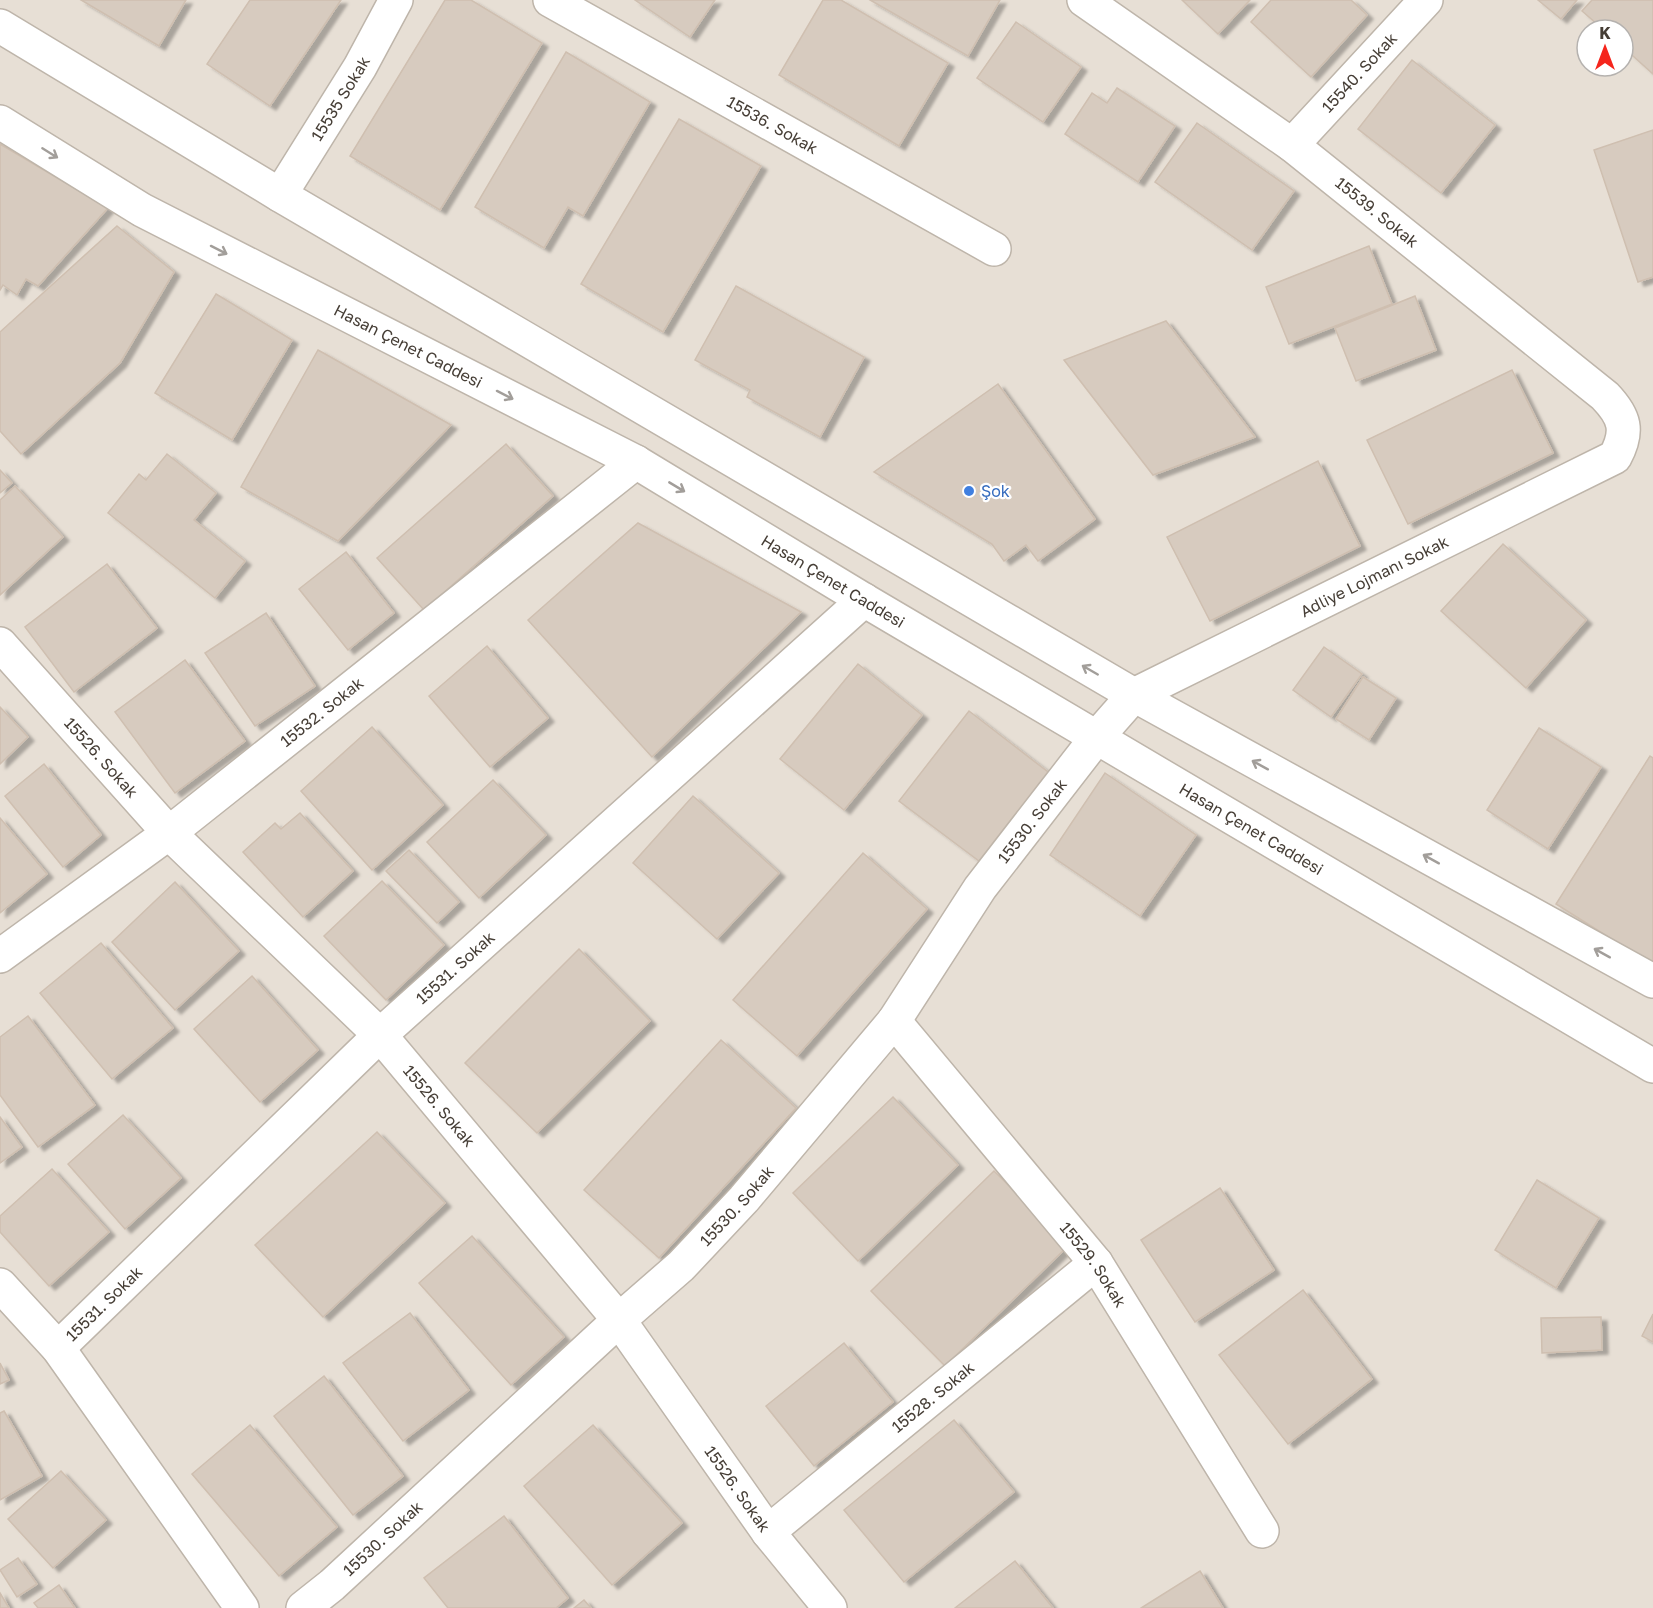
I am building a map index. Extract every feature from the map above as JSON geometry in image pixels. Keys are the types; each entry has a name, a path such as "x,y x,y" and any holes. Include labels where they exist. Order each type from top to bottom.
{"street":[{"name":"15535 Sokak","path":"280,195 360,67 396,0"},
{"name":"15536. Sokak","path":"550,0 994,249"},
{"name":"15539. Sokak","path":"1084,0 1292,145 1605,396 1617,409 1624,425 1623,441 1615,457"},
{"name":"15540. Sokak","path":"1292,145 1426,0"},
{"path":"0,26 280,195 1134,695 1653,981"},
{"name":"Hasan Çenet Caddesi","path":"0,122 142,210 636,462 864,600 1653,1066"},
{"name":"Adliye Lojmanı Sokak","path":"1134,695 1615,457"},
{"name":"15532. Sokak","path":"0,956 169,833 636,462"},
{"name":"15531. Sokak","path":"58,1348 380,1035 864,600"},
{"name":"15526. Sokak","path":"0,644 169,833 380,1035 619,1320 768,1532 827,1607"},
{"name":"15530. Sokak","path":"303,1608 332,1585 619,1320 681,1266 744,1199 894,1021 980,888 1097,737 1134,695"},
{"name":"15529. Sokak","path":"894,1021 1096,1263 1262,1531"},
{"name":"15528. Sokak","path":"768,1532 1096,1263"},
{"path":"0,1285 58,1348 242,1608"}],"shaded area":[{"path":"0,0 1653,0 1653,1608 0,1608"}],"building":[{"path":"81,0 186,0 159,46"},
{"path":"250,0 341,0 270,106 207,64"},
{"path":"445,0 471,0 542,43 440,210 350,156"},
{"path":"635,0 715,0 690,37"},
{"path":"823,0 841,0 948,63 899,146 779,75"},
{"path":"870,0 1000,0 968,56"},
{"path":"1182,0 1250,0 1218,34"},
{"path":"1271,0 1351,0 1367,15 1311,77 1251,22"},
{"path":"1538,0 1577,0 1561,19"},
{"path":"1592,0 1653,0 1653,74 1635,58 1635,18 1590,18 1582,11"},
{"path":"1016,22 1081,67 1043,122 977,78"},
{"path":"566,52 650,102 583,216 568,207 544,248 475,207"},
{"path":"1412,60 1495,125 1441,193 1358,129"},
{"path":"1117,88 1175,126 1138,182 1065,134 1092,93 1107,103"},
{"path":"679,119 761,166 663,332 581,284"},
{"path":"1197,123 1294,191 1252,250 1155,182"},
{"path":"1653,130 1653,277 1638,282 1594,150"},
{"path":"0,144 108,208 38,286 26,279 17,295 3,285 0,290"},
{"path":"117,226 174,272 120,363 21,454 0,431 0,332"},
{"path":"1369,246 1392,304 1289,344 1266,287"},
{"path":"736,286 864,357 820,437 747,397 750,390 695,360"},
{"path":"216,294 292,340 232,440 155,393"},
{"path":"1415,296 1436,350 1356,381 1335,328"},
{"path":"1166,321 1255,437 1153,475 1064,360"},
{"path":"318,350 451,425 338,541 241,487"},
{"path":"1512,370 1553,453 1408,524 1367,440"},
{"path":"998,384 1095,519 1038,561 1026,545 1004,561 992,544 874,472"},
{"path":"506,444 553,496 424,610 377,558"},
{"path":"167,454 216,493 194,520 245,561 215,598 108,513 139,474 146,480"},
{"path":"1318,461 1360,546 1210,621 1167,537"},
{"path":"0,470 12,483 0,493"},
{"path":"15,486 63,537 0,595 0,500"},
{"path":"638,523 801,612 652,757 528,620"},
{"path":"1503,544 1586,620 1526,688 1441,611"},
{"path":"346,552 394,613 348,650 299,589"},
{"path":"107,564 157,628 74,692 25,627"},
{"path":"266,613 315,686 255,726 205,653"},
{"path":"487,646 548,718 490,767 429,696"},
{"path":"1324,647 1362,674 1331,717 1293,690"},
{"path":"185,660 245,741 175,793 115,712"},
{"path":"858,664 922,715 844,810 780,759"},
{"path":"1363,677 1396,698 1369,740 1336,719"},
{"path":"0,707 28,737 0,764"},
{"path":"969,711 1048,772 979,861 899,801"},
{"path":"372,727 443,805 372,870 301,791"},
{"path":"1539,728 1601,767 1548,849 1487,810"},
{"path":"1650,756 1653,758 1653,965 1556,904"},
{"path":"44,764 101,835 63,867 5,796"},
{"path":"1105,773 1196,835 1140,916 1050,855"},
{"path":"493,780 546,835 479,898 427,842"},
{"path":"693,796 779,873 717,939 633,863"},
{"path":"300,813 353,871 303,917 243,852 275,823 281,829"},
{"path":"0,818 47,874 0,913"},
{"path":"409,850 459,902 437,923 386,871"},
{"path":"863,853 927,909 797,1056 733,1000"},
{"path":"382,881 444,945 386,1000 324,936"},
{"path":"175,882 239,951 175,1010 112,942"},
{"path":"101,943 173,1028 112,1079 40,993"},
{"path":"579,949 650,1021 537,1133 465,1063"},
{"path":"252,976 318,1050 260,1102 194,1029"},
{"path":"28,1016 95,1105 38,1147 0,1095 0,1037"},
{"path":"721,1040 796,1108 659,1258 584,1190"},
{"path":"893,1097 958,1165 858,1261 793,1193"},
{"path":"123,1115 181,1178 125,1229 68,1164"},
{"path":"0,1117 22,1147 0,1163"},
{"path":"377,1132 445,1203 323,1317 255,1245"},
{"path":"52,1169 109,1232 49,1286 0,1232 0,1216"},
{"path":"994,1171 1069,1245 945,1366 871,1291"},
{"path":"1537,1180 1599,1218 1556,1288 1495,1250"},
{"path":"1220,1188 1274,1270 1195,1322 1141,1240"},
{"path":"472,1236 564,1337 511,1385 419,1283"},
{"path":"1303,1290 1372,1379 1288,1444 1219,1355"},
{"path":"410,1313 469,1390 403,1441 343,1363"},
{"path":"1653,1314 1653,1342 1642,1336"},
{"path":"1601,1317 1602,1350 1542,1353 1541,1318"},
{"path":"844,1343 893,1402 814,1466 766,1406"},
{"path":"0,1363 9,1380 0,1384"},
{"path":"324,1376 403,1476 353,1515 274,1416"},
{"path":"4,1411 42,1476 0,1500 0,1413"},
{"path":"954,1420 1014,1492 904,1582 844,1510"},
{"path":"250,1425 337,1527 279,1576 192,1474"},
{"path":"593,1425 682,1523 612,1585 524,1486"},
{"path":"61,1471 106,1520 53,1568 8,1519"},
{"path":"504,1516 568,1598 556,1608 448,1608 424,1578"},
{"path":"18,1558 37,1584 17,1597 0,1570"},
{"path":"1015,1561 1053,1608 955,1608"},
{"path":"1200,1571 1223,1608 1141,1608"},
{"path":"59,1585 75,1608 38,1608 34,1603"},
{"path":"0,1593 9,1608 0,1608"},
{"path":"584,1600 591,1608 574,1608"}],"place":[{"name":"Şok","path":"969,491"}]}
